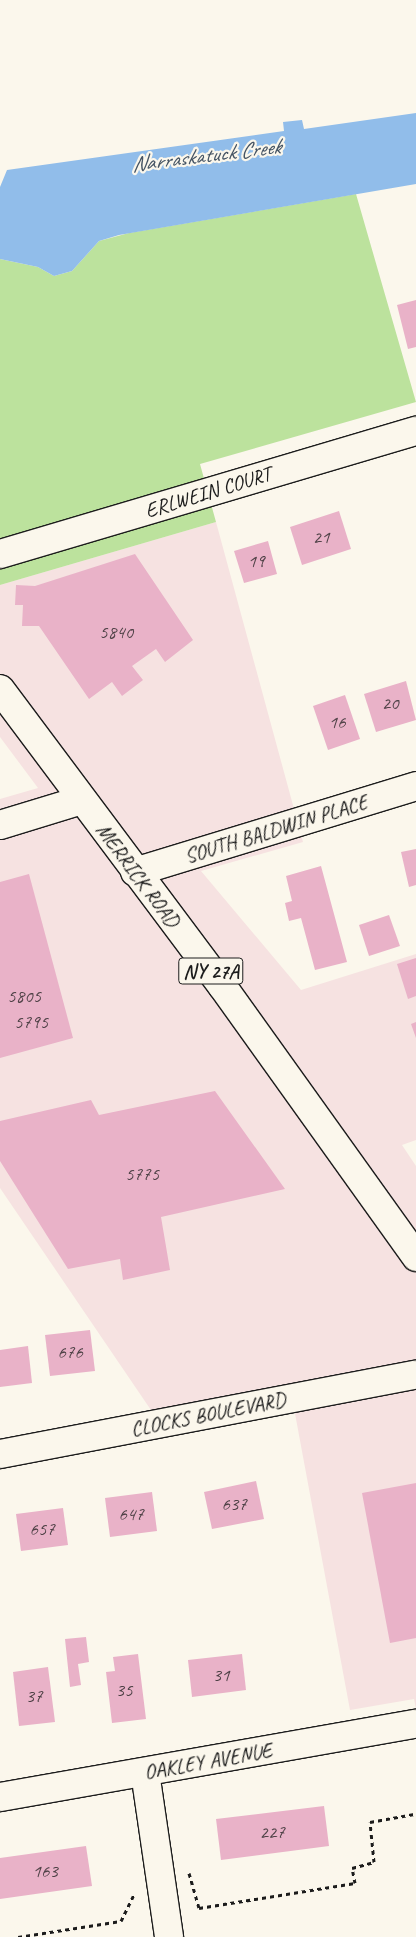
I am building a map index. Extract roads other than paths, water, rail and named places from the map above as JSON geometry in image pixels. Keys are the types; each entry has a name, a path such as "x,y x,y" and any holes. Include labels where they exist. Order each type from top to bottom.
{"street":[{"name":"ERLWEIN COURT","path":"0,554 416,431"},
{"name":"MERRICK ROAD","path":"0,689 416,1257"},
{"name":"SOUTH BALDWIN PLACE","path":"135,872 416,786"},
{"path":"0,824 82,800"},
{"name":"CLOCKS BOULEVARD","path":"0,1454 416,1375"},
{"name":"OAKLEY AVENUE","path":"0,1797 416,1724"},
{"path":"145,1772 169,1937"}],"water":[{"name":"Narraskatuck Creek","path":"416,113 416,184 119,235 99,241 72,271 54,276 38,267 0,259 0,187 7,170 284,131 283,122 302,120 304,129"}]}
